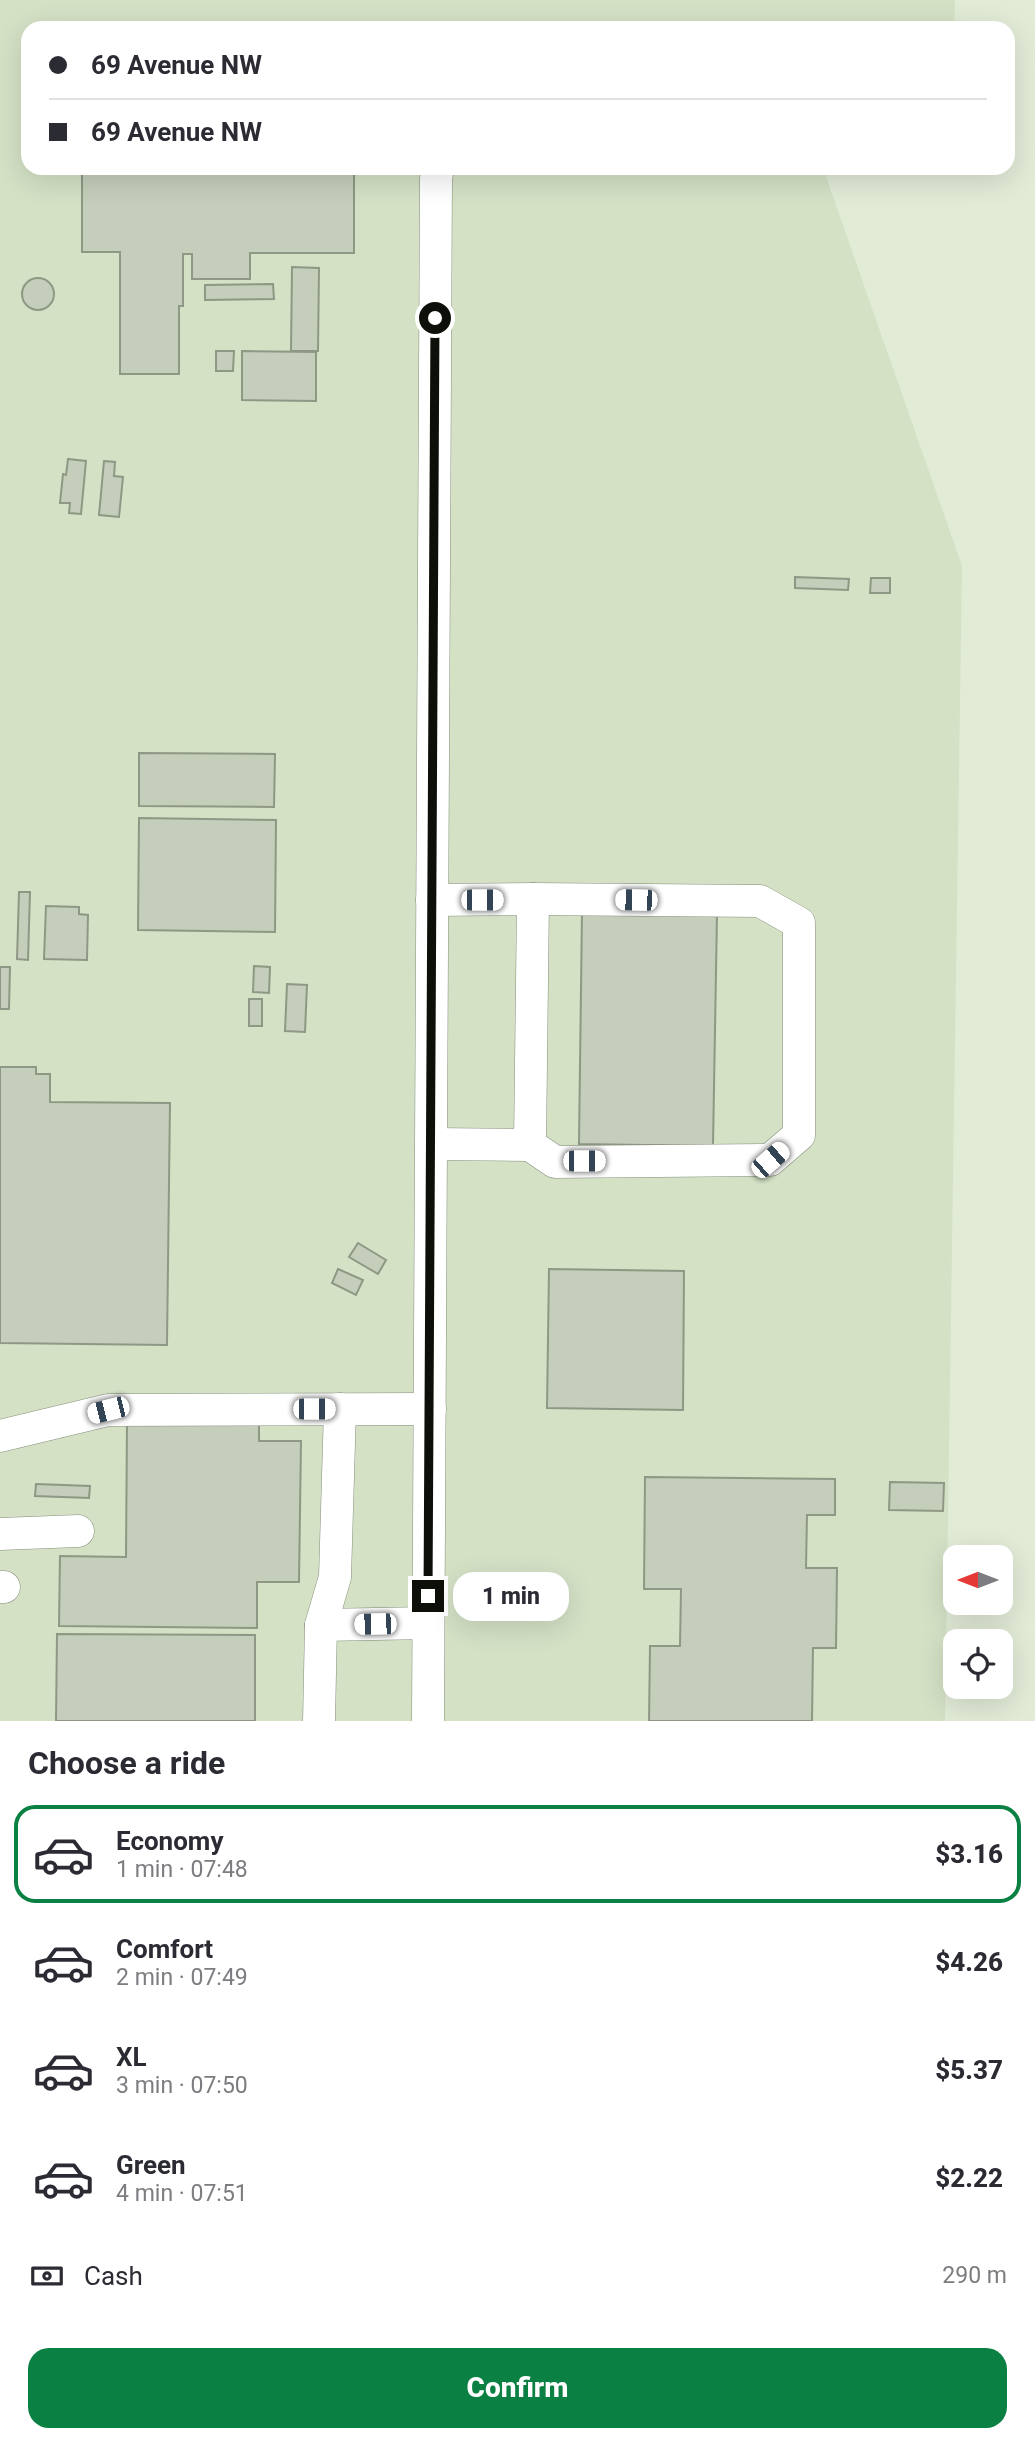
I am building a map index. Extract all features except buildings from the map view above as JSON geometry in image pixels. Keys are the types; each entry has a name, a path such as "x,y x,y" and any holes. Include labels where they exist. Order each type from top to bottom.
{"street":[{"path":"428,1721 437,175"},
{"path":"530,1146 533,899"},
{"path":"432,900 760,901 799,923 799,1135 770,1160 555,1162 530,1146 432,1144"},
{"path":"319,1721 321,1625 335,1577 340,1409"},
{"path":"0,1436 108,1410 430,1409"},
{"path":"0,1534 78,1531"},
{"path":"321,1625 428,1623"}],"shaded area":[{"path":"0,0 955,0 954,21 21,21 21,175 825,175 962,566 948,1545 943,1545 943,1615 947,1615 946,1629 943,1629 945,1721 0,1721"}],"route":[{"path":"428,1596 435,318"}]}
